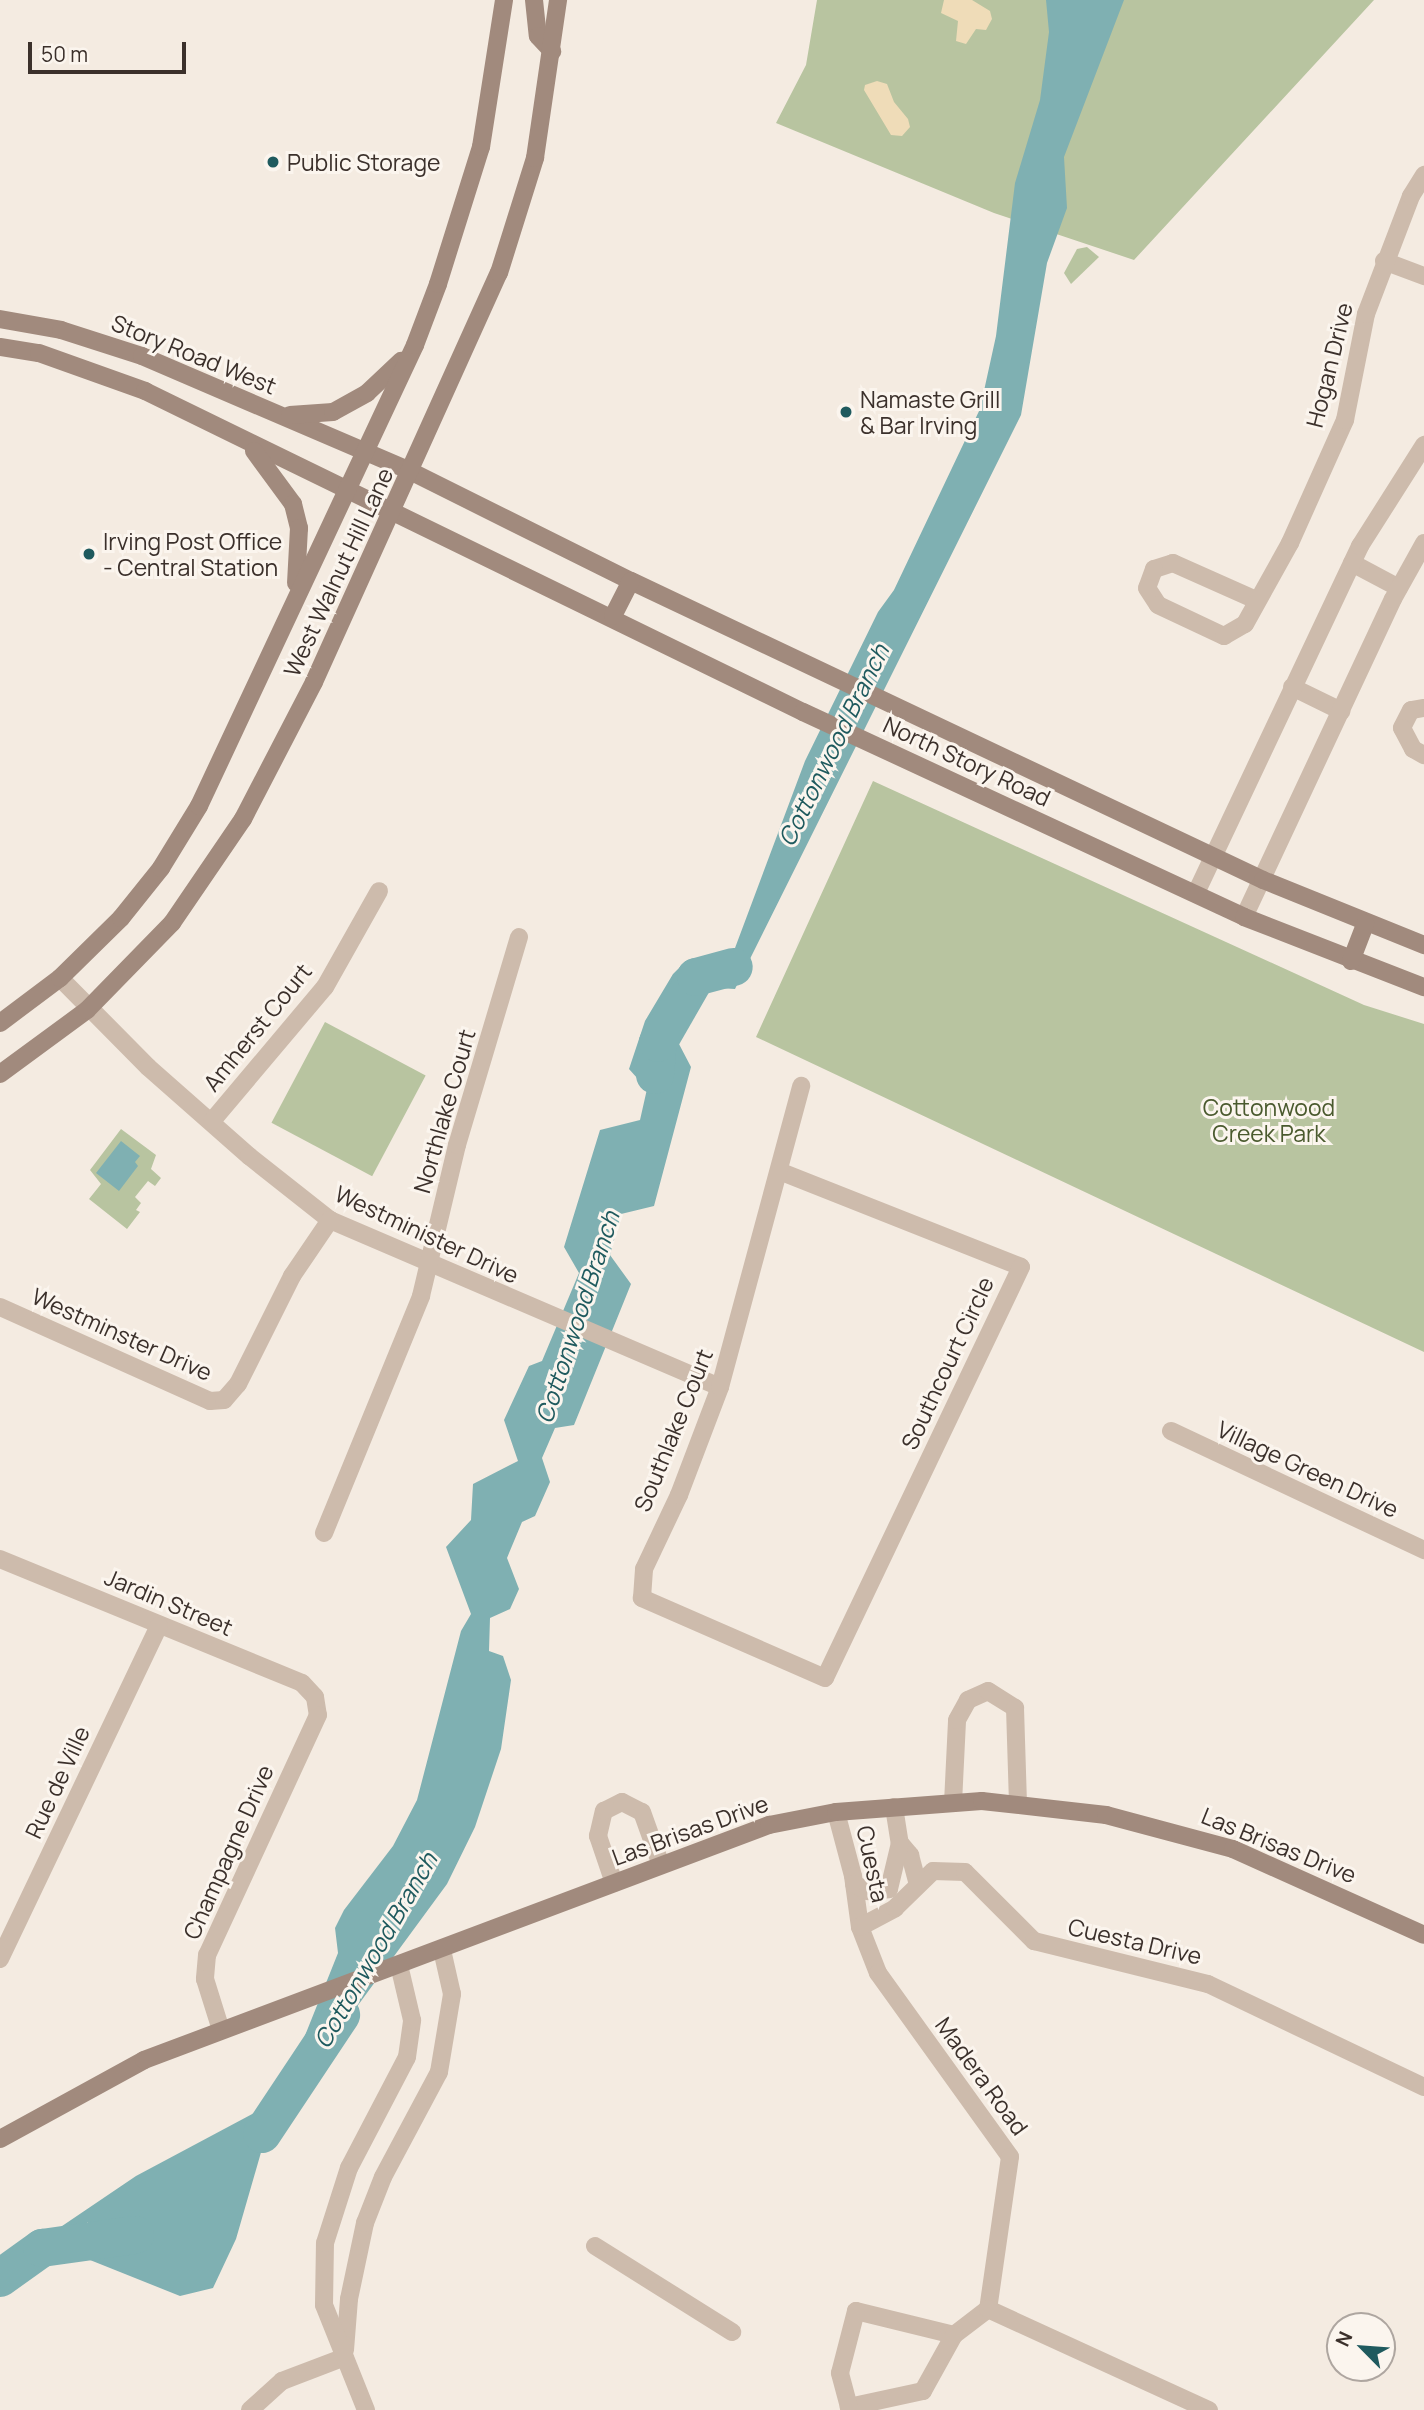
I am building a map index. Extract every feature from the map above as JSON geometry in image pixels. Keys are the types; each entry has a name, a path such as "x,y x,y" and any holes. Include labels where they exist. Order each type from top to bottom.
{"main road":[{"name":"West Walnut Hill Lane","path":"0,1023 60,978 121,918 161,868 194,816 415,345 481,146 504,0"},
{"path":"534,0 538,36 552,51"},
{"name":"West Walnut Hill Lane","path":"0,1074 87,1010 172,923 236,830 314,682 475,335 519,216 535,158 558,0"},
{"name":"Story Road West","path":"0,319 61,330 142,356 364,451"},
{"path":"279,414 332,412 367,393 415,345"},
{"path":"0,347 40,353 145,391 345,490"},
{"path":"241,439 267,464 293,504 300,557 294,601"},
{"name":"North Story Road","path":"364,451 412,472 631,581 1263,880 1365,924 1424,945"},
{"name":"North Story Road","path":"345,490 613,616 803,712 1244,917 1424,988"},
{"path":"613,616 631,581"},
{"path":"1351,961 1365,924"},
{"name":"Las Brisas Drive","path":"0,2139 144,2060 769,1825 836,1812 953,1803 1018,1803 1106,1815 1190,1834 1276,1866 1424,1935"}],"street":[{"name":"Hogan Drive","path":"1255,600 1173,563 1154,569 1147,589 1158,605 1224,636 1245,624 1255,600 1290,542 1345,420 1366,314 1384,261 1424,176"},
{"path":"1384,261 1424,276"},
{"path":"1196,893 1352,563 1424,445"},
{"path":"1244,917 1399,588 1424,543"},
{"path":"1352,563 1399,588"},
{"path":"1292,687 1341,711"},
{"path":"1424,708 1410,710 1402,728 1413,749 1424,755"},
{"name":"Amherst Court","path":"212,1121 325,987 379,891"},
{"name":"Northlake Court","path":"324,1533 421,1296 427,1265 519,937"},
{"name":"Westminister Drive","path":"60,978 87,1010 258,1164 330,1220 427,1265 720,1387"},
{"name":"Southlake Court","path":"800,1086 720,1387 679,1494 643,1569 642,1598 825,1678"},
{"name":"Southcourt Circle","path":"779,1171 1021,1267 825,1678"},
{"name":"Westminster Drive","path":"0,1307 210,1401 223,1400 238,1384 305,1254 330,1220"},
{"name":"Village Green Drive","path":"1171,1431 1424,1550"},
{"name":"Jardin Street","path":"0,1559 302,1683 315,1698"},
{"name":"Rue de Ville","path":"0,1959 159,1626"},
{"path":"953,1803 957,1720 968,1700 988,1692 1015,1708 1018,1803"},
{"name":"Champagne Drive","path":"221,2030 205,1979 207,1955 318,1715 315,1698"},
{"path":"614,1883 598,1836 604,1811 622,1802 642,1812 662,1865"},
{"path":"854,1884 868,1891 889,1889 900,1843 894,1808"},
{"name":"Cuesta","path":"836,1812 854,1884 860,1927"},
{"path":"900,1843 910,1855 919,1884"},
{"name":"Cuesta Drive","path":"860,1927 895,1908 933,1871 965,1872 1034,1941 1208,1984 1424,2087"},
{"name":"Madera Road","path":"860,1927 878,1973 1010,2157 988,2309"},
{"path":"345,2357 349,2299 365,2223 442,2060 453,1994 442,1950"},
{"path":"366,2410 324,2305 325,2243 349,2168 407,2057 412,2020 399,1965"},
{"path":"596,2246 732,2332"},
{"path":"954,2334 856,2311 840,2373 849,2407 923,2391 954,2334 988,2309 1209,2410"},
{"path":"250,2410 282,2381 345,2357"}],"green space":[{"path":"817,0 1374,0 1134,260 994,213 776,123 806,65"},
{"path":"1087,247 1099,257 1071,284 1064,273 1077,249"},
{"name":"Cottonwood Creek Park","path":"873,781 1364,1005 1424,1024 1424,1352 756,1037"},
{"path":"325,1022 426,1076 372,1176 271,1123"},
{"path":"121,1129 156,1155 151,1169 161,1178 155,1186 148,1181 135,1197 141,1203 136,1210 140,1212 127,1229 89,1199 101,1184 90,1170"}],"sand":[{"path":"944,0 972,0 990,11 992,19 986,30 976,29 966,44 956,41 958,21 941,13"},
{"path":"877,81 887,84 894,102 908,119 910,127 902,136 891,135 864,90 865,85"}],"water":[{"path":"1046,0 1124,0 1064,157 1067,208 1047,263 1021,415 735,989 700,987 673,991 667,1021 691,1067 654,1206 621,1214 610,1255 631,1284 574,1425 555,1428 542,1458 550,1482 535,1516 522,1522 507,1558 519,1589 510,1609 490,1618 489,1651 503,1656 511,1680 501,1749 475,1827 447,1884 342,2027 301,2071 264,2142 236,2239 213,2288 180,2296 80,2256 88,2222 4,2292 0,2268 136,2176 256,2112 302,2043 338,1953 335,1928 344,1910 393,1846 417,1800 461,1631 471,1614 446,1547 471,1520 473,1484 518,1461 504,1420 529,1366 542,1361 579,1273 564,1247 600,1130 640,1120 647,1089 629,1069 645,1021 673,974 686,961 706,970 723,964 735,948 805,761 878,612 894,590 980,409 996,336 1015,183 1040,100 1049,32"},
{"path":"121,1141 140,1156 135,1162 138,1166 119,1191 96,1173"}],"waterway":[{"name":"Cottonwood Branch","path":"655,1075 658,1043 696,977 734,967"},
{"name":"Cottonwood Branch","path":"262,2134 341,2015"},
{"name":"Cottonwood Branch","path":"0,2278 42,2248 135,2235"}],"place":[{"name":"Public Storage","path":"273,162"},
{"name":"Namaste Grill & Bar Irving","path":"846,412"},
{"name":"Irving Post Office - Central Station","path":"89,554"}]}
